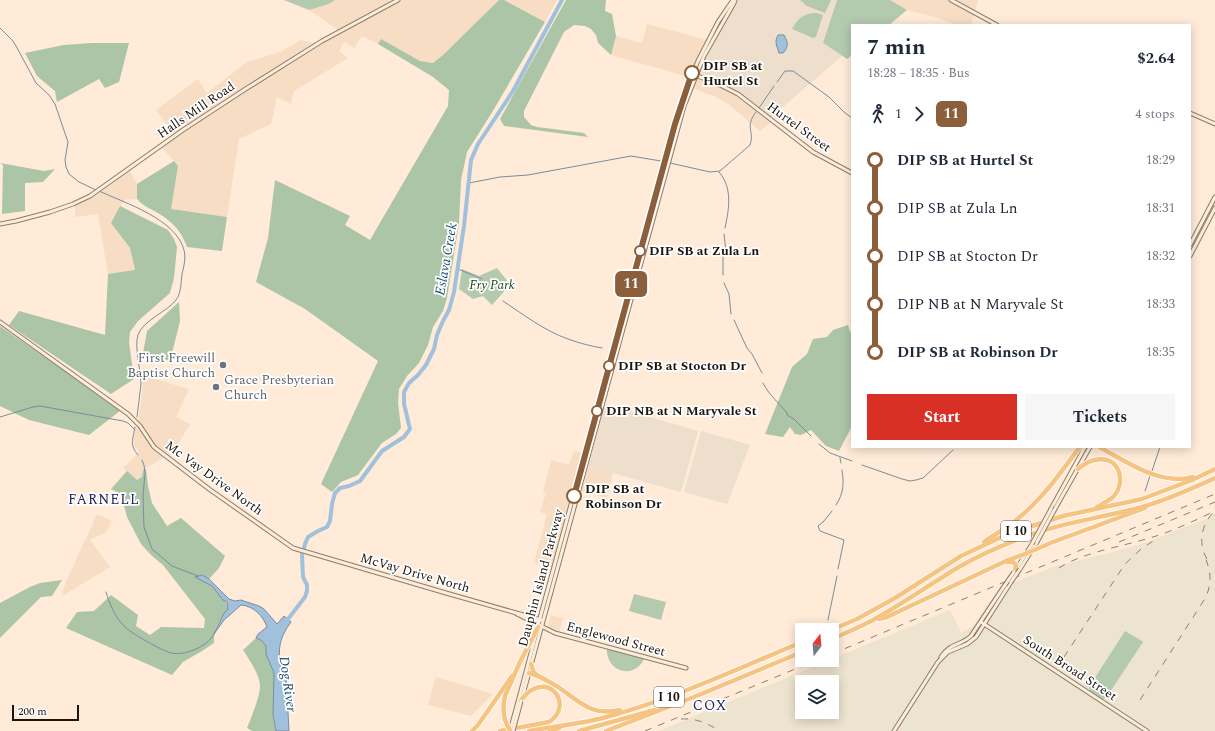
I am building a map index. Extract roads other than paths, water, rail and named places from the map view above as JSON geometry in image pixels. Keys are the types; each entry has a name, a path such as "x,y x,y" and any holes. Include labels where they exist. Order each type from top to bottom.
{"highway":[{"path":"976,548 1006,529 1040,499 1079,448"},
{"path":"1101,448 1148,473 1168,479 1183,478 1206,473"},
{"path":"1078,469 1084,464 1094,460 1103,460 1113,463 1119,471 1120,484 1113,496 1106,502 1090,510"},
{"name":"I 10","path":"839,627 857,619 895,598 961,556 1010,533 1063,516 1142,499 1192,480 1215,468"},
{"name":"I 10","path":"839,636 872,621 904,603 957,568 1012,541 1034,532 1162,501 1215,478"},
{"path":"872,621 887,617 1008,560 1162,501"},
{"path":"978,574 1009,561 1016,565 1016,570"},
{"path":"511,731 505,720 503,712 504,701 519,664 539,626"},
{"name":"I 10","path":"530,731 598,719 632,709 692,689 795,645"},
{"name":"I 10","path":"579,731 668,706 694,697 795,655"},
{"path":"472,731 478,725 519,664"},
{"path":"531,664 534,673 591,709 604,712 632,709"},
{"path":"529,673 553,684"},
{"path":"500,731 549,722 559,712 560,705 557,696 548,688 540,686 536,687 529,691 520,701"},
{"path":"606,731 649,715 668,706"},
{"path":"550,731 576,723"}],"street":[{"name":"Halls Mill Road","path":"0,224 50,212 80,201 96,193 192,124 244,90 322,41 398,0"},
{"name":"Dauphin Island Parkway","path":"520,701 539,626 580,492 599,415 694,74 734,3 734,0"},
{"path":"951,0 995,24"},
{"name":"Hurtel Street","path":"694,74 738,94 804,145 837,166 851,173"},
{"path":"1191,113 1215,125"},
{"path":"1191,243 1215,197"},
{"path":"1191,254 1215,208"},
{"name":"Mc Vay Drive North","path":"0,322 128,414 140,426 154,447 210,489 297,549 310,553"},
{"path":"983,623 1011,582 1016,570 1032,544 1084,448"},
{"path":"894,731 938,662 948,652 970,642 976,637 1005,585 1030,552 1089,448"},
{"name":"McVay Drive North","path":"310,553 542,620"},
{"name":"McVay Drive North","path":"513,612 539,626"},
{"name":"South Broad Street","path":"983,623 1147,731"},
{"name":"Dauphin Island Parkway","path":"511,731 529,673 539,626"},
{"name":"Englewood Street","path":"539,626 555,633 686,668"}],"water":[{"path":"778,35 784,35 787,42 787,47 783,53 779,53 777,46 776,40"},
{"path":"202,575 209,579 229,599 235,601 241,600 259,606 264,609 277,624 284,616 291,622 281,640 279,651 281,671 286,675 289,731 276,731 273,714 274,673 266,654 266,646 261,640 256,638 258,634 267,627 265,623 257,612 250,607 241,605 224,620 214,634 224,613 228,609 227,602 223,600 212,586 195,577"}],"waterway":[{"name":"Eslava Creek","path":"285,623 305,597 307,591 307,585 303,577 302,555 305,544 308,537 327,527 330,521 335,493 340,488 360,481 382,451 404,437 410,429 404,404 404,392 409,383 426,365 434,349 437,335 449,310 454,292 464,226 471,160 478,144 513,91 562,0"},
{"path":"0,28 13,41 36,83 49,95 55,104 68,142 65,160 69,174 79,182 96,190"},
{"path":"777,82 785,71 793,71 829,97 851,117"},
{"path":"759,108 774,86"},
{"path":"670,163 710,172 720,171 750,145 750,126 756,112"},
{"path":"469,183 500,177 528,175 631,156 661,161"},
{"path":"719,172 726,185 729,199 725,228"},
{"path":"99,191 148,213 160,221 171,229 179,239 185,253 178,297 172,304 150,320 138,335 137,345 141,384 137,417"},
{"path":"723,275 723,257 726,251 724,234"},
{"path":"458,269 482,279"},
{"path":"724,283 729,294 731,314"},
{"path":"503,301 559,336 602,348"},
{"path":"734,320 747,348 752,354 762,373"},
{"path":"763,383 787,415 794,419 811,436"},
{"path":"0,417 40,406 123,421 128,423 135,430"},
{"path":"135,427 133,448 138,455"},
{"path":"819,444 830,453 852,461"},
{"path":"1152,471 1160,448"},
{"path":"862,465 910,481 923,478 953,450"},
{"path":"840,458 841,463"},
{"path":"142,460 145,473 143,496 144,527 152,549 172,566 198,576"},
{"path":"836,505 843,488 842,470"},
{"path":"1145,491 1150,476"},
{"path":"832,511 818,526 820,531 844,540 838,569"},
{"path":"828,620 837,576"},
{"path":"106,592 113,611 125,627 140,638 171,653 177,654 195,650 211,639 214,634"}],"railway":[{"path":"839,651 1215,494"},
{"path":"1119,542 1215,502"},
{"path":"1059,568 1069,562 1104,550 1168,532 1215,511"},
{"path":"1207,559 1202,547 1202,535 1203,529 1213,513"},
{"path":"1064,657 1125,564 1140,550 1156,539"},
{"path":"1140,700 1206,597 1210,575 1204,554"},
{"path":"645,731 800,667"},
{"path":"681,719 692,719 720,731"}],"place":[{"name":"DIP SB at Hurtel St","path":"692,73"},
{"name":"DIP SB at Zula Ln","path":"640,251"},
{"name":"First Freewill Baptist Church","path":"223,365"},
{"name":"DIP SB at Stocton Dr","path":"609,366"},
{"name":"Grace Presbyterian Church","path":"216,387"},
{"name":"DIP NB at N Maryvale St","path":"597,411"},
{"name":"DIP SB at Robinson Dr","path":"574,496"}],"district":[{"name":"FARNELL","path":"104,499"},
{"name":"COX","path":"710,705"}],"park label":[{"name":"Fry Park","path":"492,285"}],"water label":[{"name":"Dog River","path":"288,684"}]}
